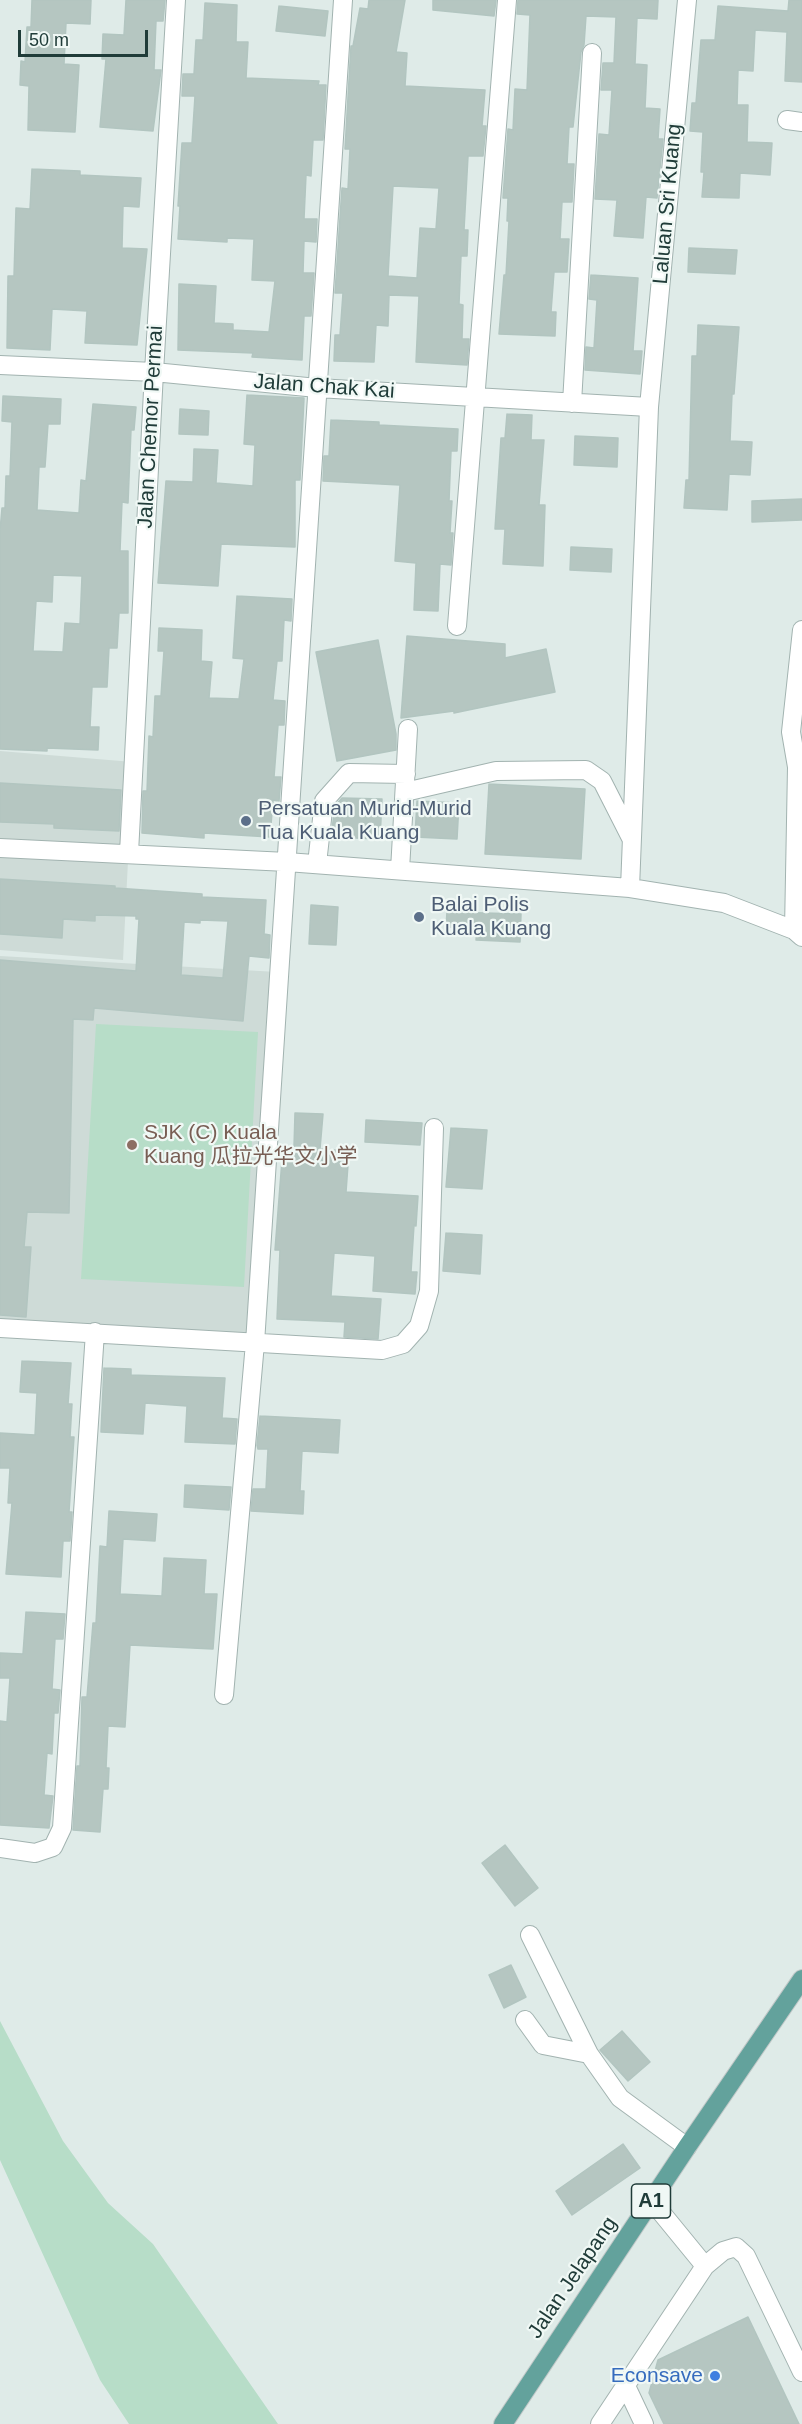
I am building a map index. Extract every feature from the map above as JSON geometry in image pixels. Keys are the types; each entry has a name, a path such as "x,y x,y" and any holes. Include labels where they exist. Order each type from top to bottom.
{"main road":[{"name":"Jalan Jelapang","path":"503,2424 651,2200 802,1979"}],"street":[{"name":"Jalan Chemor Permai","path":"129,853 176,0"},
{"path":"224,1695 255,1343 343,0"},
{"path":"457,626 507,0"},
{"name":"Laluan Sri Kuang","path":"630,888 649,408 687,0"},
{"path":"572,403 592,53"},
{"name":"Jalan Chak Kai","path":"0,365 154,372 317,388 649,408"},
{"path":"0,848 287,862 630,888 724,903 798,933 800,767 790,732 802,630"},
{"path":"400,870 408,729"},
{"path":"317,864 324,801 349,773 405,783 496,771 586,770 602,782 632,840"},
{"path":"0,1328 382,1350 403,1344 419,1326 429,1291 434,1128"},
{"path":"0,1848 35,1853 52,1847 62,1828 94,1332"},
{"path":"530,1935 589,2054 620,2098 687,2147"},
{"path":"525,2020 543,2045 589,2054"},
{"path":"651,2200 705,2266"},
{"path":"600,2424 705,2266 723,2251 736,2247 746,2256 802,2372"},
{"path":"626,2386 644,2424"}],"shaded area":[{"path":"0,751 133,762 123,960 0,950"},
{"name":"SJK (C) Kuala Kuang 瓜拉光华文小学","path":"0,956 277,972 249,1334 0,1319"}],"green space":[{"path":"96,1024 258,1032 244,1287 81,1279"},
{"path":"0,2021 63,2141 108,2203 153,2244 278,2424 129,2424 100,2380 0,2160"}],"building":[{"path":"32,0 91,0 90,24 66,23 64,64 79,65 75,132 28,130 29,86 20,85 21,61 25,62 27,27 31,27"},
{"path":"126,0 165,0 163,21 156,21 154,70 161,70 153,131 100,127 106,59 102,59 103,34 124,35"},
{"path":"369,0 405,0 396,52 407,53 405,86 485,90 482,126 486,126 483,156 468,156 464,230 468,230 467,256 461,256 459,304 463,305 462,339 469,339 467,365 416,362 419,296 389,295 388,326 376,325 374,362 334,361 335,335 340,335 343,293 335,293 342,188 348,189 350,149 345,149 351,46 353,46 360,8 368,9","holes":["393,186 439,188 436,229 420,228 417,278 388,276"]},
{"path":"433,0 496,0 494,16 433,10"},
{"path":"518,0 658,0 657,19 637,18 635,64 647,65 645,108 660,109 658,139 663,139 657,198 646,197 643,238 614,236 617,200 595,199 599,134 609,135 612,90 601,90 603,63 614,63 616,17 586,16 573,127 569,127 567,164 574,164 572,202 562,202 560,239 569,239 567,272 554,272 551,312 556,312 555,336 499,334 509,221 507,221 508,198 503,198 508,129 513,130 515,89 527,90 530,15 517,14"},
{"path":"789,0 802,0 802,82 785,81 787,32 755,30 753,71 738,70 737,105 748,105 747,142 772,143 770,175 740,173 739,198 702,197 703,132 690,131 692,103 696,103 701,40 715,40 718,6 788,11"},
{"path":"205,3 237,5 236,42 248,42 246,78 319,81 318,85 326,85 323,140 313,140 311,176 306,175 304,219 317,219 316,242 304,241 303,273 314,273 311,316 304,316 302,360 252,357 253,353 178,350 179,284 216,286 214,323 233,324 233,330 269,332 275,281 252,280 254,239 227,238 227,242 178,239 182,143 192,143 195,96 182,96 183,74 194,74 196,40 203,40"},
{"path":"279,6 328,11 325,36 276,31"},
{"path":"32,169 80,171 80,175 141,178 139,207 123,206 122,248 147,249 137,345 85,343 87,311 52,309 50,350 7,348 8,276 14,276 16,208 30,209"},
{"path":"689,248 737,250 735,274 688,272"},
{"path":"591,275 638,278 633,351 642,351 640,374 585,370 586,347 594,348 597,300 589,299"},
{"path":"698,325 739,327 730,441 752,442 750,475 729,474 727,510 684,508 686,480 689,480 692,356 697,356"},
{"path":"247,395 304,398 300,480 295,480 295,547 221,544 218,586 158,583 166,481 193,482 194,449 218,450 216,483 253,486 255,445 244,444"},
{"path":"3,396 61,399 60,424 48,424 45,467 39,467 37,510 79,513 81,480 86,481 93,404 136,407 134,430 131,430 128,503 122,502 120,551 128,551 128,613 119,613 117,648 109,648 107,687 92,687 90,727 99,727 98,750 0,749 0,531 2,508 5,508 6,476 10,476 12,422 2,421","holes":["53,575 82,576 80,624 65,623 63,652 33,651 36,601 52,602"]},
{"path":"180,409 209,411 208,435 179,434"},
{"path":"507,414 532,415 531,440 544,440 539,505 545,505 543,566 503,564 505,529 495,529 501,438 505,438"},
{"path":"331,420 458,429 457,451 451,451 449,501 452,501 450,533 453,533 451,565 440,564 438,611 414,610 416,563 395,561 400,485 323,481 324,456 329,456"},
{"path":"575,436 618,438 617,467 574,465"},
{"path":"802,499 802,520 752,522 752,501"},
{"path":"571,547 612,549 611,572 570,570"},
{"path":"237,596 292,599 291,621 284,620 282,661 277,661 273,700 285,701 284,725 278,725 274,777 281,777 279,801 273,800 270,837 204,833 204,838 142,833 143,791 147,791 149,736 153,737 155,696 161,696 164,651 158,651 159,628 202,630 201,661 212,662 209,698 239,699 244,659 233,658"},
{"path":"407,636 505,644 505,658 546,649 555,692 454,713 454,711 401,718"},
{"path":"378,640 396,734 396,750 337,761 316,652"},
{"path":"0,783 121,790 119,831 54,828 54,824 0,822"},
{"path":"489,784 585,789 581,859 485,854"},
{"path":"342,798 382,799 380,839 331,837 335,806"},
{"path":"417,801 459,803 457,839 415,837"},
{"path":"0,879 115,886 115,888 202,894 202,897 266,900 264,934 270,935 269,958 249,956 243,1021 94,1008 93,1020 73,1019 69,1213 27,1212 24,1247 31,1247 26,1317 0,1315 0,960 136,971 139,919 136,919 136,916 95,915 95,921 63,919 62,938 0,934","holes":["228,921 223,978 181,975 184,922"]},
{"path":"311,905 338,907 336,945 309,944"},
{"path":"447,912 521,914 520,942 476,940 477,928 446,927"},
{"path":"295,1113 323,1114 320,1149 349,1151 346,1192 418,1196 411,1272 417,1272 415,1294 373,1291 375,1256 334,1253 331,1296 381,1299 378,1339 344,1337 345,1322 277,1319 280,1250 275,1250 283,1147 294,1147"},
{"path":"366,1120 422,1123 420,1145 365,1142"},
{"path":"451,1128 487,1130 482,1189 446,1187"},
{"path":"446,1233 482,1235 480,1274 443,1271"},
{"path":"22,1361 71,1363 68,1404 72,1404 70,1437 74,1437 69,1512 72,1512 70,1541 63,1541 61,1577 6,1574 12,1503 8,1503 10,1468 0,1468 0,1433 35,1435 37,1393 20,1392"},
{"path":"104,1368 131,1369 131,1375 225,1378 222,1418 237,1419 235,1444 185,1442 187,1406 145,1403 143,1434 101,1432"},
{"path":"260,1416 340,1420 338,1453 302,1451 300,1491 304,1491 303,1514 251,1511 253,1489 266,1489 268,1449 258,1449 257,1445"},
{"path":"185,1485 231,1487 229,1510 184,1507"},
{"path":"109,1511 157,1514 155,1541 123,1539 120,1594 162,1596 164,1558 206,1560 204,1594 217,1594 213,1649 130,1645 125,1727 108,1726 106,1768 109,1768 108,1789 103,1789 100,1832 73,1830 77,1766 80,1766 82,1697 87,1697 93,1623 96,1623 100,1546 107,1547"},
{"path":"26,1612 65,1614 63,1639 55,1639 52,1689 60,1690 58,1713 54,1713 52,1754 47,1753 44,1795 53,1796 49,1828 0,1825 0,1721 7,1722 10,1678 0,1678 0,1653 23,1654"},
{"path":"505,1845 538,1888 515,1906 482,1863"},
{"path":"511,1965 526,1997 504,2008 489,1975"},
{"path":"622,2031 650,2062 628,2081 600,2050"},
{"path":"623,2144 640,2168 572,2215 556,2191"},
{"name":"Econsave","path":"748,2317 799,2424 664,2424 649,2393 658,2360"}],"place":[{"name":"Persatuan Murid-Murid Tua Kuala Kuang","path":"246,821"},
{"name":"Balai Polis Kuala Kuang","path":"419,917"},
{"name":"SJK (C) Kuala Kuang 瓜拉光华文小学","path":"132,1145"},
{"name":"Econsave","path":"715,2376"}]}
